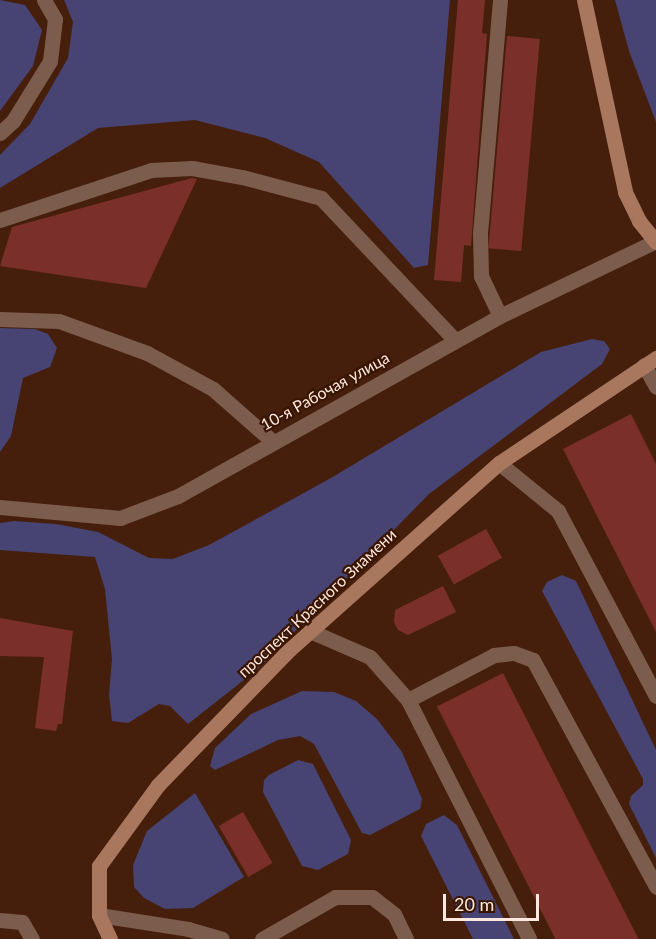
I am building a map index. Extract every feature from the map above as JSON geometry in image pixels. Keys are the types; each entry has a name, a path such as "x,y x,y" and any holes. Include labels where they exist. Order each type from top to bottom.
{"main road":[{"path":"584,0 625,192 639,221 656,242"},
{"name":"проспект Красного Знамени","path":"110,939 99,915 99,866 120,832 158,785 310,631 499,463 650,361"}],"street":[{"path":"0,133 13,121 50,61 55,19 44,0"},
{"path":"500,0 480,234 481,276 500,316"},
{"path":"0,220 151,170 192,168 242,177 321,198 455,340"},
{"name":"10-я Рабочая улица","path":"0,507 120,518 178,496 272,441 500,316 656,242"},
{"path":"0,319 59,321 147,353 213,389 272,441"},
{"path":"650,361 656,387"},
{"path":"499,463 558,511 656,696"},
{"path":"310,631 370,657 408,700 529,939"},
{"path":"408,700 494,655 514,653 533,660 656,887"},
{"path":"262,939 335,897 372,897 394,914 406,939"},
{"path":"99,915 188,929 222,939"},
{"path":"0,920 22,922 32,939"}],"shaded area":[{"path":"0,0 25,5 42,30 33,66 0,111"},
{"path":"64,0 450,0 428,265 414,268 319,162 265,138 195,120 98,128 0,188 0,155 30,124 68,58 73,22"},
{"path":"615,0 656,0 656,122 629,51"},
{"path":"0,328 35,329 48,334 57,348 50,367 23,378 11,436 0,452"},
{"path":"592,339 604,341 610,349 602,364 429,494 258,669 188,724 170,706 159,704 128,723 112,721 109,694 112,659 105,589 95,557 0,550 0,523 14,521 56,524 98,532 149,558 173,559 209,545 331,478 541,352"},
{"path":"562,575 576,581 656,750 656,858 629,804 631,796 643,785 643,779 542,591 547,582"},
{"path":"302,691 334,692 356,701 377,719 402,752 422,799 420,809 370,835 362,833 314,744 300,736 278,740 215,770 210,766 215,748 251,714"},
{"path":"298,760 313,764 351,840 348,854 318,870 302,866 263,792 264,780 269,775"},
{"path":"195,793 244,877 193,908 165,909 144,898 134,887 133,865 147,831"},
{"path":"444,815 457,825 514,939 473,939 421,836 426,824"}],"building":[{"path":"458,0 485,0 482,33 487,34 471,246 464,245 461,282 434,280"},
{"path":"507,36 540,39 521,251 488,248"},
{"path":"192,178 197,179 146,288 0,266 12,227"},
{"path":"631,414 656,464 656,632 563,449"},
{"path":"486,529 502,558 454,585 438,556"},
{"path":"443,586 456,612 408,635 398,630 394,622 395,610"},
{"path":"0,618 73,631 62,724 58,724 56,731 35,728 44,657 0,656"},
{"path":"503,673 639,939 555,939 437,707"},
{"path":"243,812 272,863 248,877 219,826"}]}
